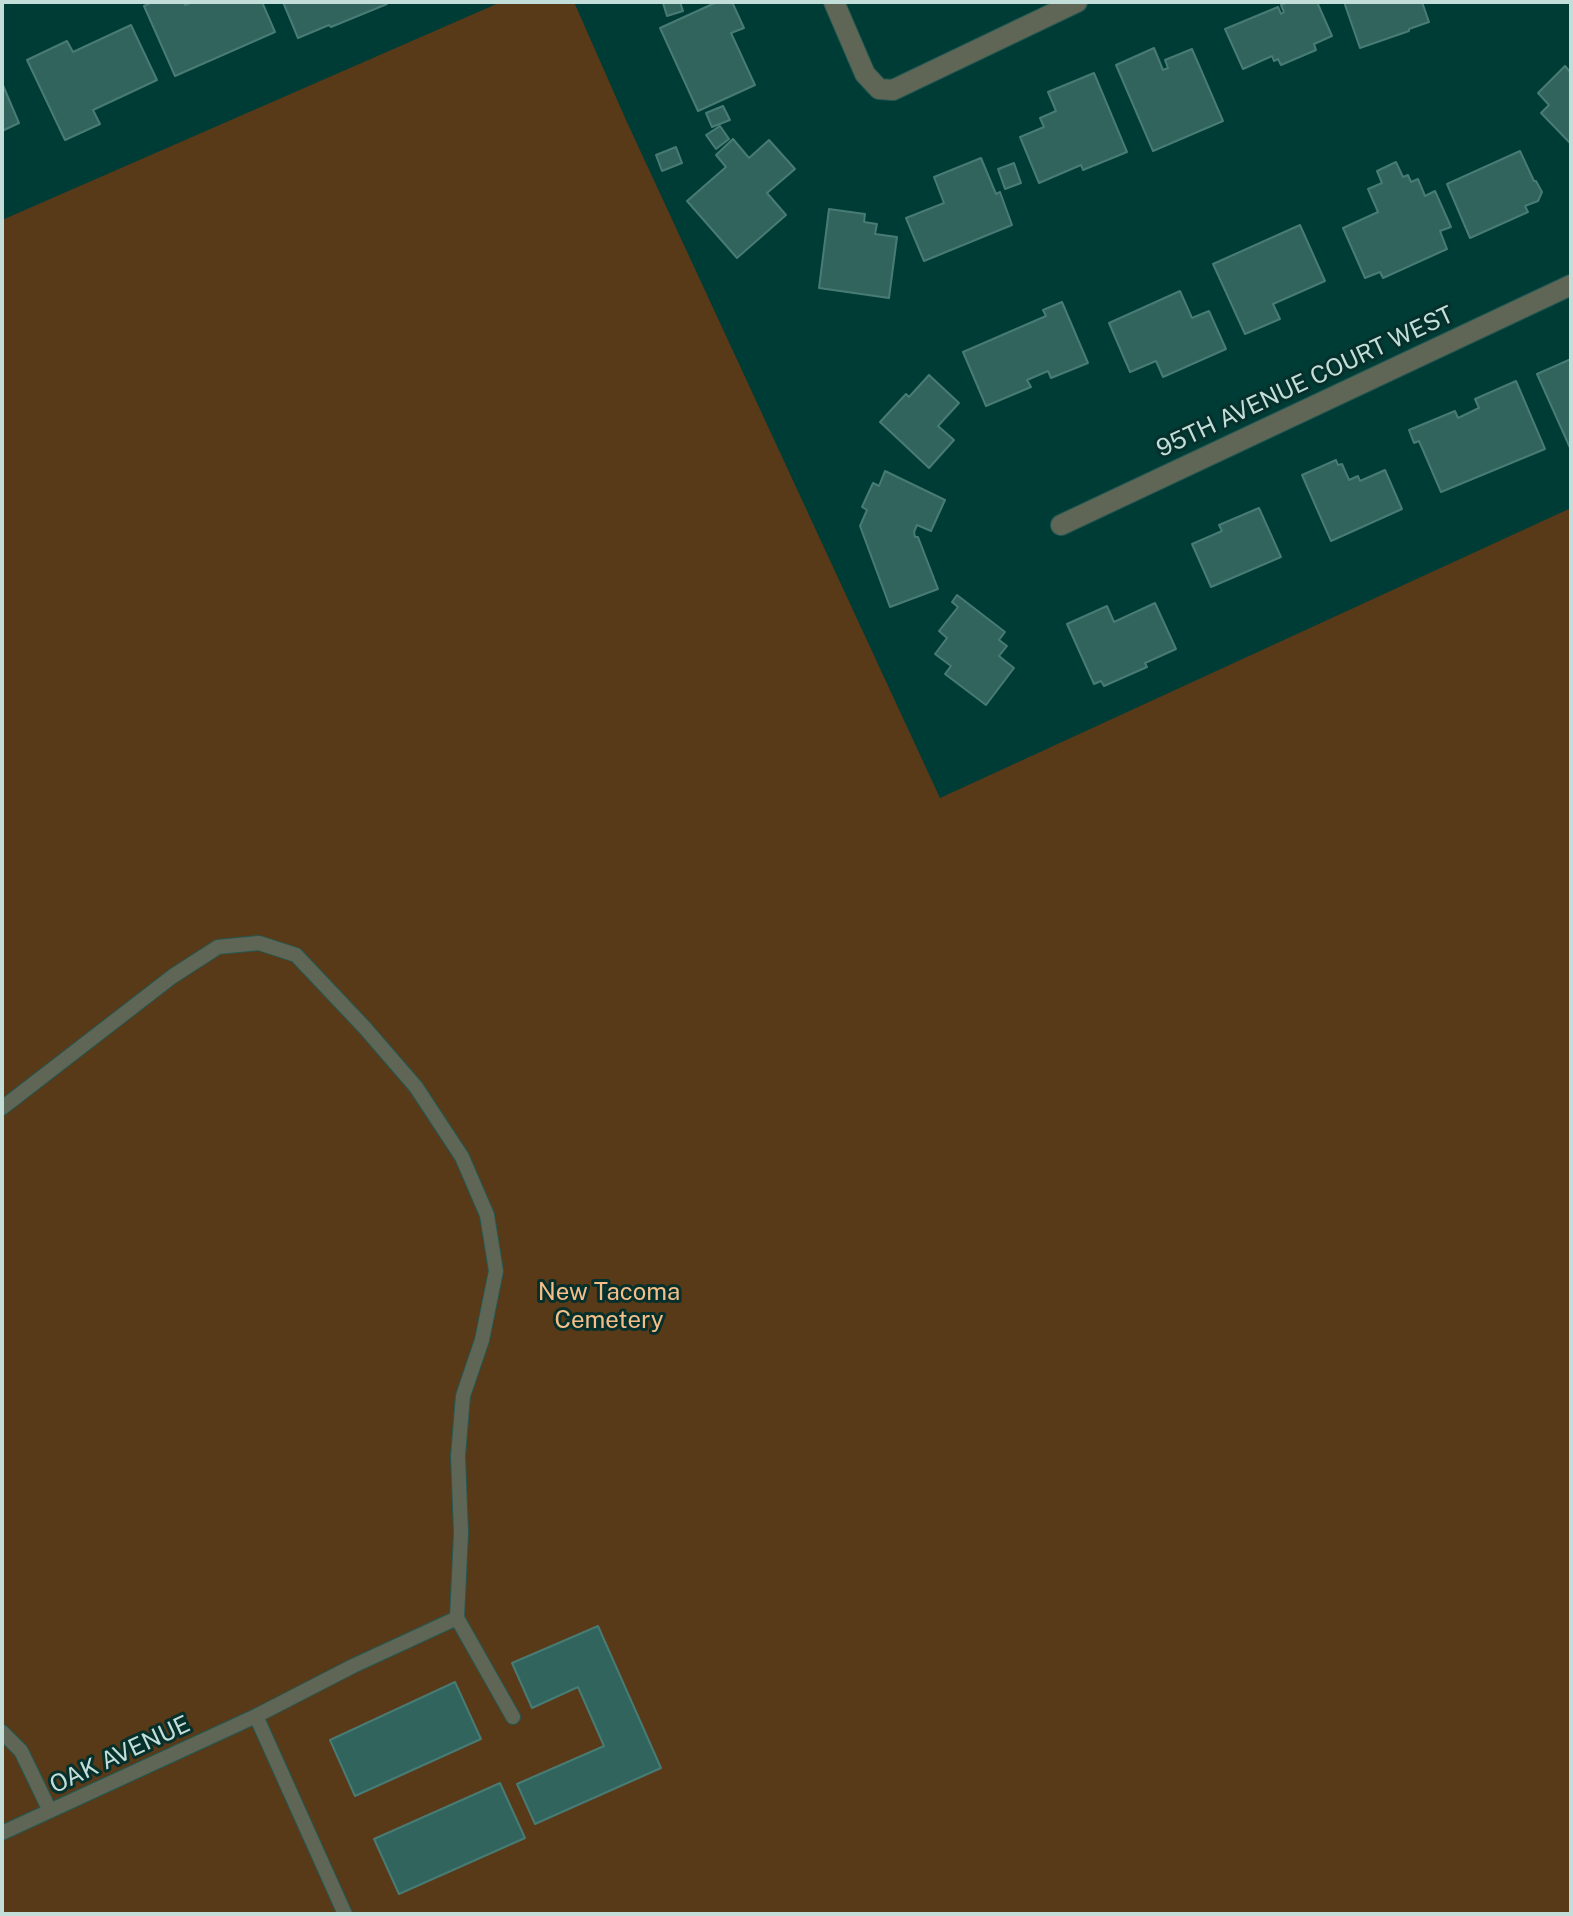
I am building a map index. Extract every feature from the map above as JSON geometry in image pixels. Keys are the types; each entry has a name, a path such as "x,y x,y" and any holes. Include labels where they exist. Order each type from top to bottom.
{"street":[{"path":"834,2 865,74 879,89 893,90 1077,2"},
{"name":"95TH AVENUE COURT WEST","path":"1061,525 1571,285"}],"lane":[{"path":"2,1108 173,976 218,947 259,943 296,955 416,1087 462,1157 487,1215 496,1271 482,1340 463,1396 458,1456 461,1533 457,1618 513,1717"},
{"name":"OAK AVENUE","path":"2,1833 256,1716 353,1666 457,1618"},
{"path":"256,1716 345,1914"},
{"path":"2,1732 21,1751 50,1811"}],"green space":[{"name":"New Tacoma Cemetery","path":"501,2 574,2 940,798 1571,508 1571,1914 2,1914 2,220"}],"building":[{"path":"152,2 184,2 185,5 193,2 262,2 275,32 175,76 144,6"},
{"path":"283,2 386,2 387,4 298,38"},
{"path":"665,2 680,2 683,11 667,16"},
{"path":"717,2 732,2 744,28 731,33 755,85 698,111 660,28"},
{"path":"1288,2 1317,2 1332,36 1314,44 1316,50 1281,65 1272,56 1243,69 1225,29 1278,7 1281,14 1284,12 1281,5"},
{"path":"1344,2 1422,2 1429,22 1360,48"},
{"path":"131,25 157,80 93,110 100,124 65,140 27,60 67,41 73,52"},
{"path":"1154,48 1163,70 1168,68 1165,60 1192,49 1223,121 1153,151 1116,65"},
{"path":"1565,66 1571,73 1571,144 1541,113 1549,105 1538,93"},
{"path":"1094,73 1127,152 1083,170 1081,165 1039,183 1020,137 1044,127 1040,118 1056,111 1048,92"},
{"path":"2,83 19,123 2,131"},
{"path":"723,106 730,120 712,127 706,113"},
{"path":"720,126 729,139 716,149 706,135"},
{"path":"733,139 749,158 769,140 795,169 767,193 786,215 737,258 687,201 726,167 716,155"},
{"path":"676,147 682,163 662,171 656,155"},
{"path":"1520,151 1542,192 1538,201 1525,206 1528,212 1470,238 1447,184"},
{"path":"981,158 996,194 1000,192 1012,225 924,261 906,218 944,203 934,177"},
{"path":"1396,162 1403,177 1408,175 1411,182 1418,179 1425,196 1435,191 1451,227 1440,231 1447,249 1383,278 1380,272 1365,278 1343,228 1378,212 1368,189 1382,183 1377,171"},
{"path":"1014,163 1021,183 1005,189 998,169"},
{"path":"829,209 865,214 864,222 877,224 875,234 897,237 889,298 819,288"},
{"path":"1300,225 1325,281 1273,304 1280,319 1245,334 1213,264"},
{"path":"1180,291 1192,318 1209,311 1226,349 1163,377 1156,361 1130,372 1109,323"},
{"path":"1062,302 1088,363 1051,378 1048,371 1027,380 1031,387 986,406 963,352 1046,316 1043,310"},
{"path":"1571,359 1571,450 1537,374"},
{"path":"929,375 959,403 938,426 954,440 929,468 880,422"},
{"path":"1516,381 1545,449 1441,492 1419,441 1414,443 1409,430 1455,411 1458,418 1479,408 1475,399"},
{"path":"1336,460 1338,465 1342,464 1349,480 1358,476 1360,481 1385,470 1402,509 1331,541 1302,475"},
{"path":"885,471 945,500 931,531 917,525 914,532 938,589 890,607 860,526 867,510 862,507 873,483 879,486"},
{"path":"1259,508 1281,557 1211,587 1192,544 1222,531 1219,525"},
{"path":"957,595 1005,632 999,640 1007,646 999,656 1014,668 986,705 945,674 951,666 935,654 947,638 939,631 958,607 952,602"},
{"path":"1155,603 1176,649 1145,663 1147,667 1104,686 1101,681 1094,684 1067,624 1107,606 1114,622"},
{"path":"598,1626 661,1768 535,1824 517,1784 604,1746 578,1687 532,1708 512,1663"},
{"path":"455,1682 481,1739 355,1796 330,1740"},
{"path":"500,1783 525,1838 399,1894 374,1839"}]}
